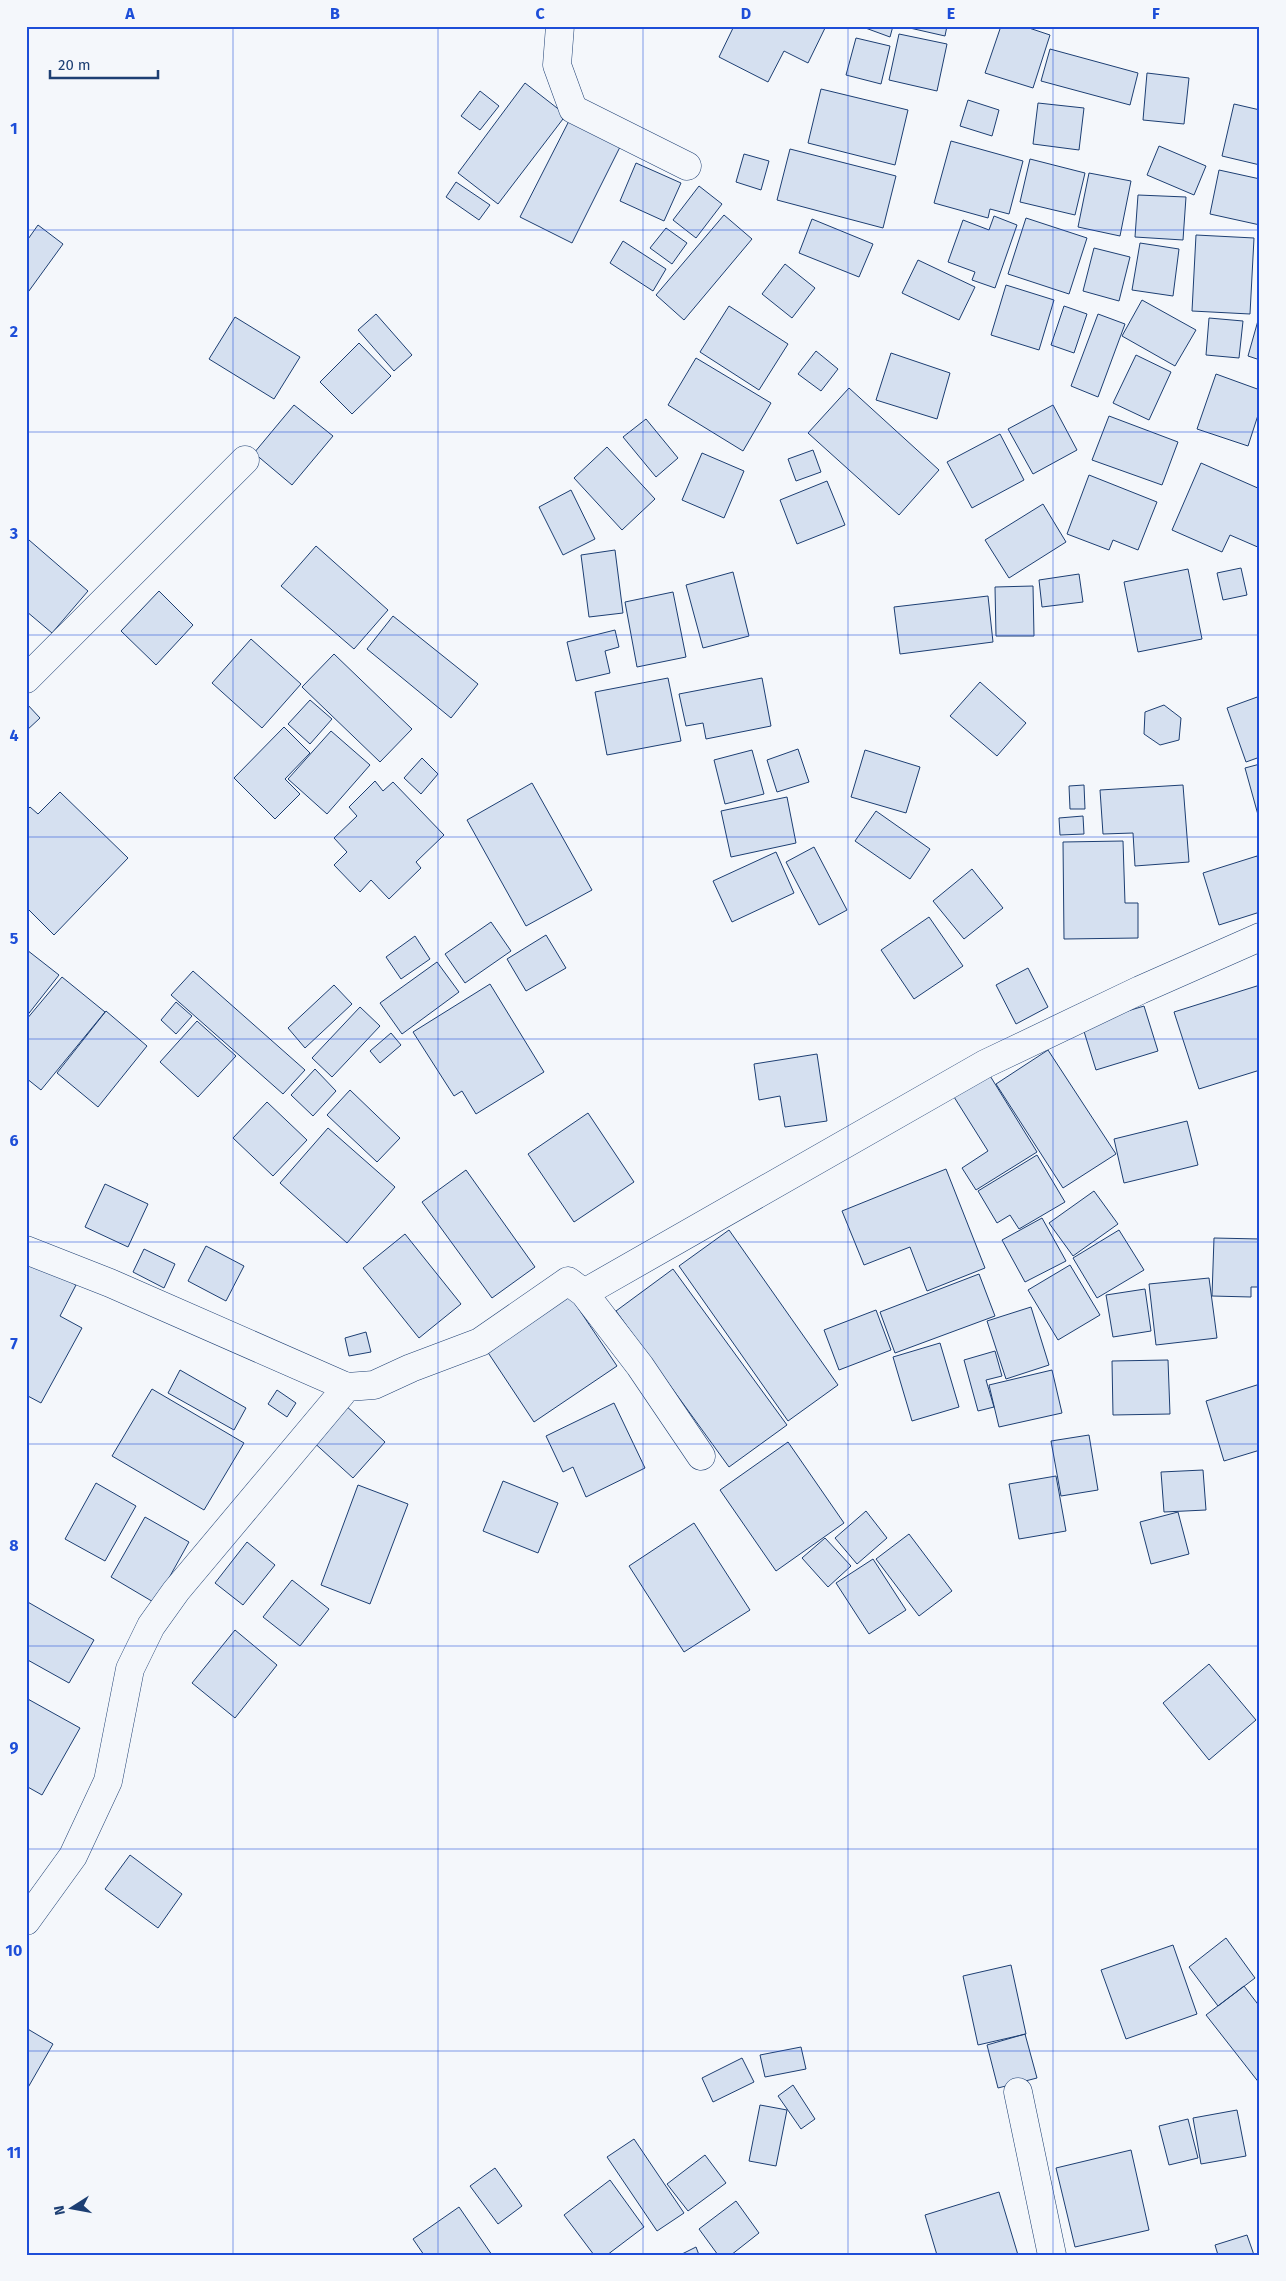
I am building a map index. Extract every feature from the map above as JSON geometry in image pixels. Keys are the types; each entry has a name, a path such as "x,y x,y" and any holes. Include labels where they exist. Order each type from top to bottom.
{"street":[{"path":"560,26 556,65 573,109 687,166"},
{"path":"26,679 245,460"},
{"path":"584,1293 985,1064 1140,990 1260,937"},
{"path":"26,1250 110,1283 347,1387 374,1386 411,1368 480,1342 568,1280 584,1293 640,1366 700,1456"},
{"path":"26,1921 73,1856 108,1781 130,1668 151,1626 176,1590 347,1387"},
{"path":"1018,2092 1052,2255"}],"building":[{"path":"734,26 826,26 808,63 784,51 768,82 719,57"},
{"path":"860,26 893,26 890,37"},
{"path":"901,26 947,26 945,36"},
{"path":"1001,26 1023,26 1050,35 1033,88 985,73"},
{"path":"899,34 947,44 937,91 889,80"},
{"path":"856,38 890,46 881,84 846,75"},
{"path":"1050,49 1138,73 1130,105 1041,81"},
{"path":"1147,73 1189,78 1184,124 1143,120"},
{"path":"525,83 566,115 498,204 458,173"},
{"path":"821,89 908,110 895,165 808,143"},
{"path":"480,91 499,106 480,130 461,116"},
{"path":"968,100 999,110 992,136 960,126"},
{"path":"1038,103 1084,108 1079,150 1033,144"},
{"path":"1234,104 1260,110 1260,165 1222,156"},
{"path":"572,115 623,141 572,243 520,217"},
{"path":"951,141 1023,161 1009,214 990,209 988,218 934,203"},
{"path":"1159,146 1206,166 1194,195 1147,175"},
{"path":"790,149 896,176 883,228 777,200"},
{"path":"744,154 769,161 761,190 736,182"},
{"path":"1030,159 1085,173 1075,215 1020,202"},
{"path":"636,163 681,183 664,221 620,201"},
{"path":"1219,170 1260,179 1260,225 1210,214"},
{"path":"1089,173 1131,181 1120,236 1078,227"},
{"path":"456,182 490,205 479,220 446,197"},
{"path":"699,186 722,204 696,238 673,220"},
{"path":"1138,195 1186,197 1183,240 1135,237"},
{"path":"724,215 752,239 684,320 656,295"},
{"path":"994,216 1017,225 995,288 972,280 975,272 948,262 963,220 989,230"},
{"path":"1026,218 1087,238 1069,294 1008,274"},
{"path":"812,219 873,244 859,277 799,253"},
{"path":"38,225 63,244 26,295 26,242"},
{"path":"666,228 687,243 672,264 650,248"},
{"path":"1196,235 1254,238 1250,314 1192,311"},
{"path":"623,241 666,269 653,291 610,263"},
{"path":"1140,243 1179,249 1173,296 1132,290"},
{"path":"1094,248 1130,257 1119,301 1083,291"},
{"path":"918,260 975,287 959,320 902,293"},
{"path":"785,264 815,288 792,318 762,294"},
{"path":"1006,285 1054,300 1039,350 991,335"},
{"path":"1142,300 1196,330 1175,366 1122,336"},
{"path":"729,306 788,344 759,390 700,352"},
{"path":"1064,306 1087,314 1074,353 1051,345"},
{"path":"376,314 412,355 394,371 358,330"},
{"path":"1098,314 1125,324 1098,397 1071,386"},
{"path":"235,317 300,357 274,399 209,359"},
{"path":"1260,317 1260,360 1248,356"},
{"path":"1209,318 1243,321 1239,358 1206,355"},
{"path":"359,343 391,376 352,414 320,382"},
{"path":"816,351 838,369 821,391 798,374"},
{"path":"891,353 950,373 937,419 876,400"},
{"path":"1136,355 1171,372 1149,420 1113,403"},
{"path":"696,358 771,403 743,451 668,405"},
{"path":"1216,374 1260,390 1260,409 1248,446 1197,429"},
{"path":"849,388 939,470 899,515 808,433"},
{"path":"294,405 333,436 292,485 254,453"},
{"path":"1053,405 1077,450 1033,474 1008,429"},
{"path":"1109,416 1178,442 1162,485 1092,460"},
{"path":"646,419 678,458 656,477 623,437"},
{"path":"1000,434 1024,480 972,508 947,462"},
{"path":"607,447 655,499 622,530 574,478"},
{"path":"813,450 821,472 796,481 788,459"},
{"path":"702,453 744,471 724,518 682,500"},
{"path":"1201,463 1260,489 1260,548 1230,535 1222,552 1172,530"},
{"path":"1089,475 1157,502 1138,550 1113,540 1109,550 1067,534"},
{"path":"827,481 845,525 797,544 780,500"},
{"path":"571,490 595,539 563,555 539,507"},
{"path":"1043,504 1066,542 1009,578 985,540"},
{"path":"29,540 88,591 52,633 26,611 26,543"},
{"path":"316,546 388,610 354,649 281,586"},
{"path":"615,550 623,613 589,617 581,555"},
{"path":"1241,568 1247,595 1223,600 1217,573"},
{"path":"1188,569 1202,639 1138,652 1124,582"},
{"path":"733,572 749,636 703,648 686,585"},
{"path":"1079,574 1083,602 1042,607 1039,580"},
{"path":"1033,586 1034,636 996,636 995,587"},
{"path":"159,591 193,625 156,665 121,631"},
{"path":"673,592 686,657 637,667 625,602"},
{"path":"988,596 993,642 900,654 894,607"},
{"path":"393,616 478,684 451,718 367,649"},
{"path":"615,630 619,647 605,651 610,673 576,681 567,642"},
{"path":"251,639 301,684 262,728 212,683"},
{"path":"334,654 412,729 380,762 302,687"},
{"path":"668,678 681,741 607,755 595,692"},
{"path":"762,678 771,726 706,739 703,723 686,726 679,694"},
{"path":"980,682 1026,723 997,756 950,716"},
{"path":"1260,696 1260,757 1246,762 1227,708"},
{"path":"310,700 332,719 310,744 288,724"},
{"path":"26,703 40,718 26,731"},
{"path":"1164,705 1181,718 1179,740 1160,745 1144,734 1145,712"},
{"path":"284,727 310,753 285,779 300,794 275,819 234,778"},
{"path":"331,731 370,765 327,814 288,779"},
{"path":"798,749 809,782 777,792 767,760"},
{"path":"752,750 764,794 725,804 714,760"},
{"path":"865,750 920,767 906,813 851,797"},
{"path":"422,758 438,774 421,794 404,778"},
{"path":"1260,764 1260,822 1245,768"},
{"path":"375,781 383,791 393,782 444,835 416,862 421,868 389,899 371,880 360,892 334,865 347,852 334,838 357,816 349,807"},
{"path":"532,783 592,890 526,926 467,820"},
{"path":"1084,785 1085,809 1070,809 1069,786"},
{"path":"1183,785 1189,862 1135,866 1133,833 1103,834 1100,790"},
{"path":"60,792 128,858 54,935 26,907 26,811 30,807 38,814"},
{"path":"787,797 796,843 731,857 721,811"},
{"path":"876,811 930,849 910,879 855,841"},
{"path":"1083,816 1084,834 1060,835 1059,818"},
{"path":"1123,841 1125,903 1138,903 1138,938 1064,939 1063,842"},
{"path":"814,847 847,910 819,925 786,862"},
{"path":"776,852 794,893 732,922 713,881"},
{"path":"1257,856 1260,866 1260,912 1219,925 1203,873"},
{"path":"972,869 1003,908 964,939 933,901"},
{"path":"929,917 963,966 914,999 881,950"},
{"path":"491,922 511,951 465,983 445,954"},
{"path":"546,935 566,968 526,991 507,959"},
{"path":"415,936 430,959 401,979 386,957"},
{"path":"26,951 59,975 26,1017"},
{"path":"437,962 459,992 402,1034 380,1003"},
{"path":"1028,968 1048,1007 1016,1024 996,985"},
{"path":"193,971 305,1070 283,1094 171,995"},
{"path":"62,977 105,1012 41,1090 26,1078 26,1020"},
{"path":"490,984 544,1072 476,1114 462,1091 454,1096 413,1032"},
{"path":"334,985 352,1004 305,1048 288,1028"},
{"path":"1260,985 1260,1070 1199,1089 1174,1012"},
{"path":"176,1002 192,1016 176,1034 161,1020"},
{"path":"1144,1006 1158,1051 1096,1070 1082,1025"},
{"path":"360,1007 380,1026 332,1077 312,1058"},
{"path":"106,1011 147,1046 98,1107 57,1073"},
{"path":"197,1021 236,1056 198,1097 160,1062"},
{"path":"391,1033 401,1045 380,1063 370,1051"},
{"path":"1048,1050 1116,1154 1063,1188 996,1084"},
{"path":"817,1054 827,1121 785,1127 780,1096 759,1100 754,1064"},
{"path":"984,1066 1037,1152 976,1190 962,1168 988,1151 949,1089"},
{"path":"315,1069 336,1091 313,1116 291,1095"},
{"path":"350,1090 400,1138 377,1162 327,1115"},
{"path":"267,1102 307,1140 273,1176 233,1138"},
{"path":"588,1113 634,1182 574,1222 528,1154"},
{"path":"1187,1121 1198,1165 1124,1183 1114,1139"},
{"path":"328,1128 395,1187 347,1243 280,1183"},
{"path":"1037,1155 1065,1202 1019,1229 1010,1215 997,1223 978,1191"},
{"path":"946,1169 985,1268 927,1291 910,1247 864,1265 842,1211"},
{"path":"466,1170 535,1267 492,1298 422,1202"},
{"path":"105,1184 148,1204 128,1247 85,1227"},
{"path":"1094,1191 1118,1224 1073,1256 1049,1223"},
{"path":"1042,1218 1066,1261 1025,1282 1002,1240"},
{"path":"729,1230 838,1385 788,1421 679,1266"},
{"path":"1119,1230 1144,1270 1097,1298 1073,1258"},
{"path":"405,1234 461,1304 419,1338 363,1268"},
{"path":"1214,1238 1260,1239 1260,1287 1251,1287 1251,1297 1212,1296"},
{"path":"206,1246 244,1266 226,1301 188,1281"},
{"path":"144,1249 175,1264 164,1288 133,1272"},
{"path":"26,1258 76,1285 60,1316 82,1328 41,1403 26,1395"},
{"path":"1070,1265 1100,1315 1058,1340 1028,1290"},
{"path":"673,1269 787,1425 729,1467 616,1311"},
{"path":"979,1274 995,1316 895,1353 880,1312"},
{"path":"1209,1278 1217,1338 1156,1345 1149,1284"},
{"path":"1145,1289 1151,1331 1113,1337 1106,1295"},
{"path":"566,1290 617,1366 534,1422 483,1345"},
{"path":"1031,1307 1049,1365 1006,1379 987,1321"},
{"path":"876,1310 891,1350 839,1370 824,1330"},
{"path":"366,1332 371,1352 349,1356 345,1338"},
{"path":"940,1343 959,1407 912,1421 893,1357"},
{"path":"995,1351 1002,1376 986,1380 994,1407 978,1411 964,1360"},
{"path":"1168,1360 1170,1414 1113,1415 1112,1361"},
{"path":"180,1370 246,1408 234,1430 168,1393"},
{"path":"1052,1370 1062,1413 999,1427 989,1385"},
{"path":"1260,1384 1260,1450 1224,1461 1206,1401"},
{"path":"152,1389 244,1443 204,1510 112,1456"},
{"path":"277,1390 296,1403 287,1417 268,1404"},
{"path":"343,1403 385,1442 353,1478 310,1439"},
{"path":"614,1403 645,1468 586,1497 573,1467 563,1472 546,1436"},
{"path":"1089,1435 1098,1490 1061,1496 1051,1441"},
{"path":"788,1442 844,1523 776,1571 720,1490"},
{"path":"1203,1470 1206,1510 1164,1512 1161,1472"},
{"path":"1056,1476 1066,1531 1019,1539 1009,1484"},
{"path":"503,1481 558,1503 538,1553 483,1531"},
{"path":"96,1483 136,1506 105,1561 65,1539"},
{"path":"358,1485 408,1504 370,1604 321,1585"},
{"path":"866,1511 887,1538 857,1564 835,1538"},
{"path":"1178,1512 1189,1554 1151,1564 1140,1522"},
{"path":"145,1517 189,1542 155,1603 111,1577"},
{"path":"694,1523 750,1610 684,1652 629,1566"},
{"path":"909,1534 952,1591 919,1616 876,1559"},
{"path":"825,1538 851,1566 828,1587 802,1558"},
{"path":"247,1542 275,1565 243,1605 215,1583"},
{"path":"873,1559 906,1610 869,1634 836,1583"},
{"path":"292,1580 329,1609 300,1646 263,1617"},
{"path":"26,1601 94,1640 69,1683 26,1659"},
{"path":"235,1630 277,1665 235,1718 192,1683"},
{"path":"1209,1664 1256,1720 1209,1760 1163,1703"},
{"path":"26,1698 80,1728 42,1795 26,1786"},
{"path":"130,1855 182,1894 158,1928 105,1889"},
{"path":"1226,1938 1255,1978 1218,2006 1189,1967"},
{"path":"1173,1945 1197,2014 1126,2039 1101,1970"},
{"path":"1011,1965 1026,2034 978,2045 963,1976"},
{"path":"1244,1986 1260,2007 1260,2084 1206,2015"},
{"path":"26,2028 53,2044 26,2091"},
{"path":"1025,2034 1037,2078 998,2088 987,2045"},
{"path":"801,2047 806,2069 765,2077 760,2055"},
{"path":"742,2058 754,2082 713,2102 702,2078"},
{"path":"793,2085 815,2119 801,2129 778,2096"},
{"path":"760,2105 787,2110 776,2166 749,2161"},
{"path":"1237,2110 1246,2156 1201,2164 1193,2118"},
{"path":"1188,2119 1198,2158 1169,2165 1159,2126"},
{"path":"634,2139 684,2213 657,2231 607,2157"},
{"path":"1131,2150 1149,2230 1075,2247 1056,2168"},
{"path":"705,2155 726,2183 688,2211 667,2184"},
{"path":"495,2168 522,2206 498,2224 470,2186"},
{"path":"610,2180 644,2227 607,2255 594,2255 564,2215"},
{"path":"999,2192 1018,2255 937,2255 925,2215"},
{"path":"736,2201 759,2233 731,2255 718,2255 699,2229"},
{"path":"459,2207 492,2255 424,2255 413,2239"},
{"path":"1247,2235 1254,2255 1218,2255 1215,2245"},
{"path":"696,2247 699,2255 680,2255"}]}
